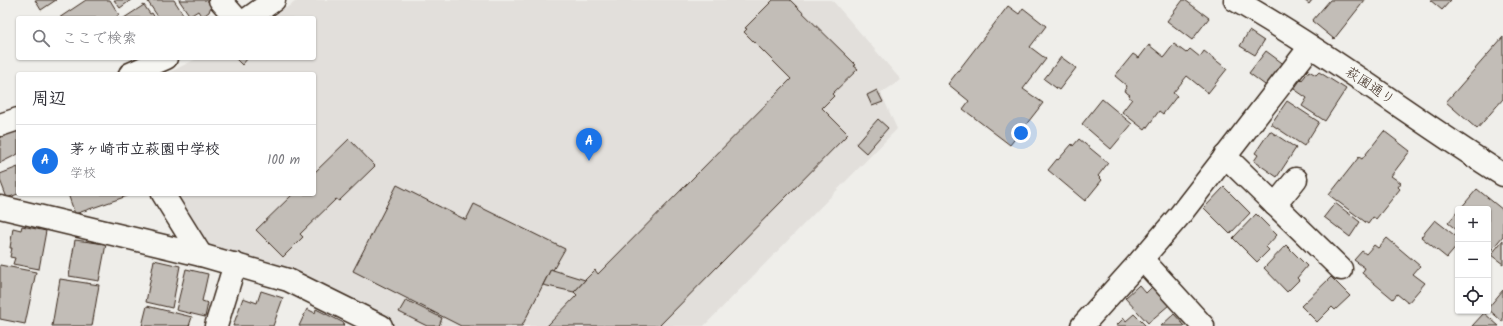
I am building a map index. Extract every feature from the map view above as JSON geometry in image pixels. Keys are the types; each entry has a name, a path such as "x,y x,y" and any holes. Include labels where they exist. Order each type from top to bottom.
{"street":[{"path":"220,0 234,16"},
{"path":"252,16 274,0"},
{"name":"萩園通り","path":"1235,0 1257,12 1503,175"},
{"path":"1082,326 1180,215 1310,47"},
{"path":"134,72 162,60"},
{"path":"0,125 16,120"},
{"path":"1225,156 1341,269"},
{"path":"1275,205 1296,179"},
{"path":"164,196 201,255"},
{"path":"0,207 201,255 288,280 381,326"},
{"path":"1142,259 1204,326"},
{"path":"216,326 235,264"}],"shaded area":[{"path":"298,0 832,0 901,80 881,93 897,129 704,326 390,326 196,246 169,196 316,196 316,72 170,72 194,60 316,60 316,16 274,16"}],"building":[{"path":"35,0 56,0 41,10"},
{"path":"86,0 110,0 119,15 118,16 62,16"},
{"path":"114,0 131,0 120,8"},
{"path":"151,0 174,0 183,14 180,16 158,16 148,2"},
{"path":"179,0 207,0 211,6 209,12 201,16 198,11 190,16"},
{"path":"773,0 790,0 856,65 854,66 858,69 832,94 834,96 822,108 848,134 659,326 547,326 577,295 574,292 585,280 595,270 598,274 791,79 744,32 747,29 745,28"},
{"path":"1183,0 1209,18 1192,40 1167,21"},
{"path":"1304,0 1312,0 1309,4"},
{"path":"1330,0 1365,0 1334,39 1312,21"},
{"path":"1430,0 1451,0 1442,10"},
{"path":"144,5 150,14 152,13 154,16 127,16"},
{"path":"1008,6 1019,14 1023,8 1046,26 1030,47 1046,59 1023,89 1043,103 1010,145 963,109 969,101 948,84"},
{"path":"1249,31 1264,41 1255,55 1240,46"},
{"path":"1503,37 1503,99 1477,129 1446,102"},
{"path":"1174,44 1186,53 1190,49 1200,57 1204,51 1227,69 1208,93 1187,76 1173,93 1177,96 1163,114 1159,111 1145,130 1122,112 1132,99 1128,97 1130,95 1124,91 1127,86 1115,76 1133,54 1139,58 1149,45 1164,57"},
{"path":"1266,51 1285,65 1269,88 1249,73"},
{"path":"1061,57 1076,68 1059,90 1044,79"},
{"path":"237,60 246,60 242,65"},
{"path":"1309,71 1316,75 1319,72 1346,89 1325,121 1302,106 1307,98 1294,89"},
{"path":"877,90 883,102 872,106 867,95"},
{"path":"1102,99 1132,124 1111,149 1082,124"},
{"path":"1287,101 1319,122 1304,146 1271,124"},
{"path":"878,119 888,128 866,153 856,144"},
{"path":"15,124 16,127 16,155 0,163 0,130"},
{"path":"1270,131 1296,148 1277,177 1254,161 1258,155 1255,153"},
{"path":"1384,131 1410,151 1391,176 1401,183 1398,187 1400,189 1376,219 1373,217 1368,224 1329,195 1359,157 1362,159"},
{"path":"349,139 375,166 339,201 336,199 300,234 303,237 283,257 256,230 291,196 316,196 316,171"},
{"path":"1079,139 1108,163 1098,176 1102,180 1085,201 1048,170 1072,144 1073,146"},
{"path":"16,168 16,195 7,198 0,180 0,174"},
{"path":"397,185 466,220 474,204 565,249 553,270 551,269 522,326 461,326 353,271"},
{"path":"1224,187 1250,213 1230,234 1204,208"},
{"path":"1477,189 1503,210 1503,236 1491,250 1491,206 1463,206"},
{"path":"69,196 127,196 75,214"},
{"path":"1335,203 1360,222 1350,237 1324,217"},
{"path":"1256,214 1277,235 1266,247 1269,250 1257,262 1233,238"},
{"path":"1455,215 1455,229 1448,223"},
{"path":"1435,220 1455,236 1455,249 1447,258 1421,237"},
{"path":"22,226 46,231 39,269 13,264 15,258 10,257 13,228 21,230"},
{"path":"1387,238 1420,266 1413,274 1425,283 1408,303 1397,294 1393,299 1362,273 1365,268 1354,260 1362,251 1366,254 1374,245 1378,248"},
{"path":"75,240 106,244 99,281 69,276"},
{"path":"1503,240 1503,264 1491,255"},
{"path":"1286,245 1307,266 1297,278 1299,280 1287,292 1264,268"},
{"path":"154,260 180,266 172,308 146,302"},
{"path":"0,265 36,272 25,324 0,319"},
{"path":"186,269 208,274 202,301 208,303 205,317 176,310"},
{"path":"551,269 585,280 574,292 543,285"},
{"path":"1331,277 1350,296 1335,310 1332,307 1317,322 1301,306"},
{"path":"60,279 99,285 92,326 52,326"},
{"path":"1139,285 1146,293 1152,287 1169,305 1148,323 1125,298"},
{"path":"1503,290 1503,322 1491,312 1491,304"},
{"path":"261,291 283,298 273,326 233,326 243,298 257,303"},
{"path":"406,300 442,318 439,326 427,326 399,312"},
{"path":"147,306 192,317 189,326 142,326"},
{"path":"307,309 315,313 316,309 344,323 343,326 299,326"},
{"path":"1134,314 1146,326 1116,326 1124,318 1126,321"},
{"path":"1174,314 1185,326 1161,326"},
{"path":"1483,314 1485,314 1499,326 1472,326"}],"place":[{"name":"茅ヶ崎市立萩園中学校","path":"589,161"}]}
